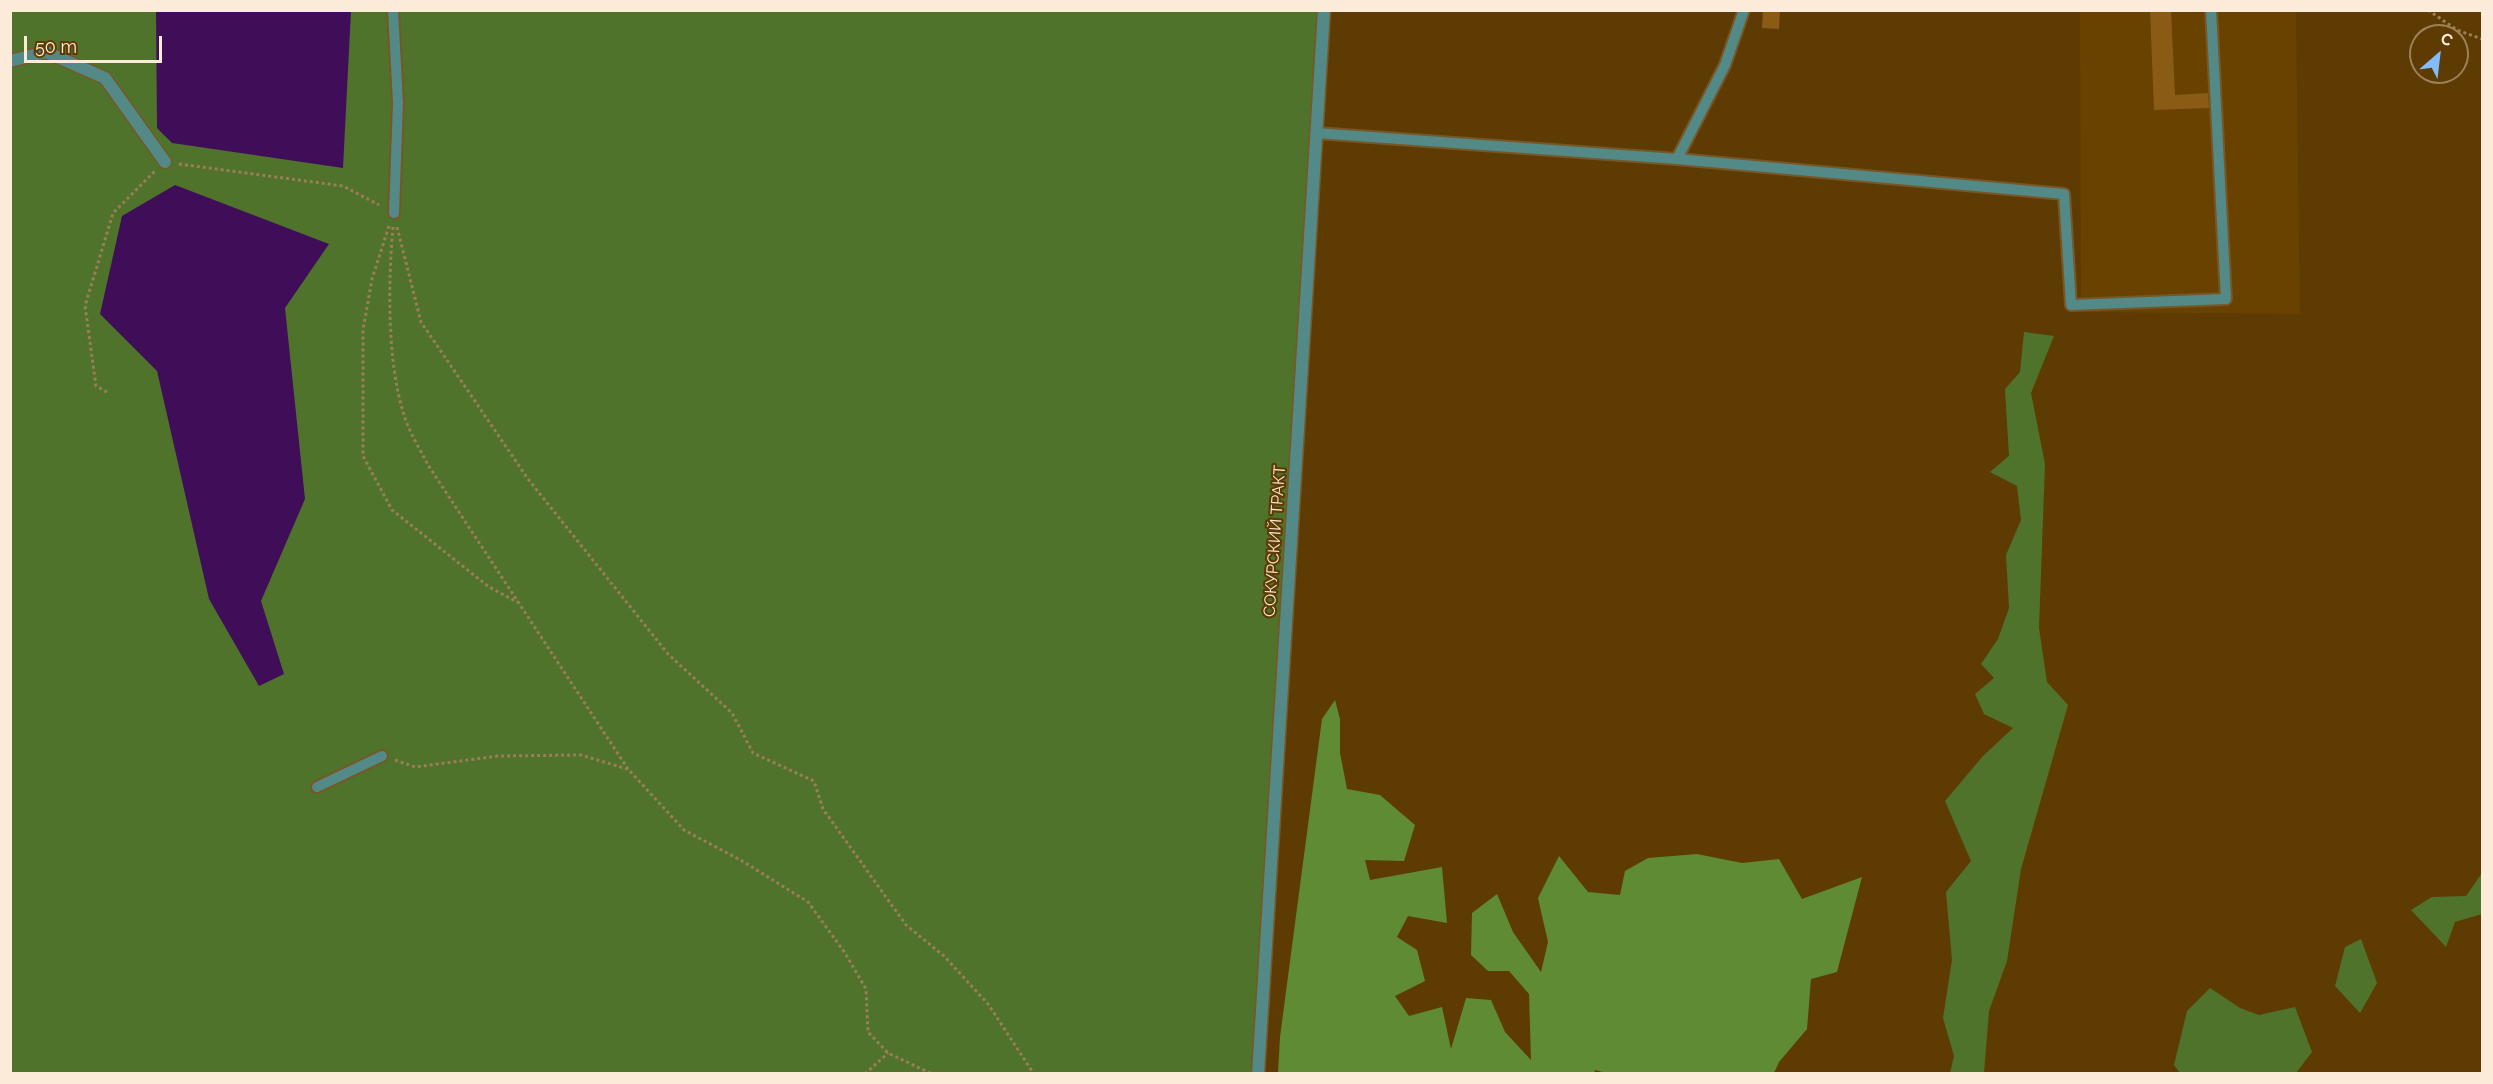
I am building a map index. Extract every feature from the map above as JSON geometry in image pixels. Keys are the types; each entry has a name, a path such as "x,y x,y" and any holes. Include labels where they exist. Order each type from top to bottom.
{"street":[{"name":"СОКУРСКИЙ ТРАКТ","path":"1258,1074 1324,10"},
{"path":"10,61 46,52 105,78 165,162"}],"lane":[{"path":"393,10 398,104 394,213"},
{"path":"1677,159 1725,65 1744,10"},
{"path":"1316,133 1677,159 2064,194 2071,305 2226,299 2211,10"},
{"path":"317,787 382,756"}],"path":[{"path":"2428,10 2457,30 2482,39"},
{"path":"107,392 96,386 85,306 113,213 165,162 343,186 394,213 421,322 528,479 668,654 732,714 753,753 814,781 823,809 906,925 944,956 988,1004 1034,1074"},
{"path":"394,213 388,273 393,353 404,416 428,465 628,770 684,830 744,862 808,902 845,954 866,989 868,1032 888,1053 932,1074"},
{"path":"394,213 372,279 363,330 363,456 392,510 489,587 519,603"},
{"path":"382,756 415,767 498,756 581,755 628,770"},
{"path":"865,1074 888,1053"}],"shaded area":[{"path":"156,11 351,11 343,168 172,143 157,128"},
{"path":"2080,11 2296,11 2300,314 2081,312"},
{"path":"175,185 329,244 285,308 305,499 261,601 284,674 259,686 209,599 157,371 100,314 122,216"}],"green space":[{"path":"10,11 1324,11 1258,1073 11,1073"},
{"path":"2024,332 2054,336 2031,393 2045,464 2039,628 2047,682 2068,705 2021,869 2007,961 1989,1011 1984,1073 1950,1073 1954,1056 1943,1018 1952,960 1946,892 1971,861 1945,801 1983,756 2013,728 1984,714 1975,694 1994,678 1981,664 1998,639 2009,608 2006,555 2021,520 2017,486 1990,472 2009,456 2005,389 2020,372"},
{"path":"1335,700 1340,719 1340,753 1347,789 1380,795 1415,825 1404,861 1365,860 1370,880 1442,867 1447,923 1408,916 1397,937 1417,950 1425,981 1395,996 1409,1016 1442,1007 1451,1049 1466,998 1491,1000 1505,1032 1531,1060 1529,994 1509,971 1488,971 1471,955 1472,913 1497,894 1513,932 1541,972 1548,942 1538,898 1559,856 1588,892 1620,895 1625,871 1648,858 1697,854 1742,863 1779,859 1802,899 1862,877 1837,972 1811,979 1807,1029 1779,1062 1774,1073 1610,1074 1595,1070 1594,1074 1278,1073 1280,1037 1322,719"},
{"path":"2482,873 2482,914 2455,922 2446,947 2411,910 2432,897 2466,896"},
{"path":"2361,939 2377,983 2360,1013 2335,986 2345,947"},
{"path":"2210,988 2240,1008 2259,1015 2295,1007 2312,1052 2296,1073 2180,1073 2174,1065 2187,1011"}],"building":[{"path":"1763,10 1780,10 1779,29 1762,28"},
{"path":"2150,10 2171,10 2175,95 2208,93 2209,108 2154,110"}]}
